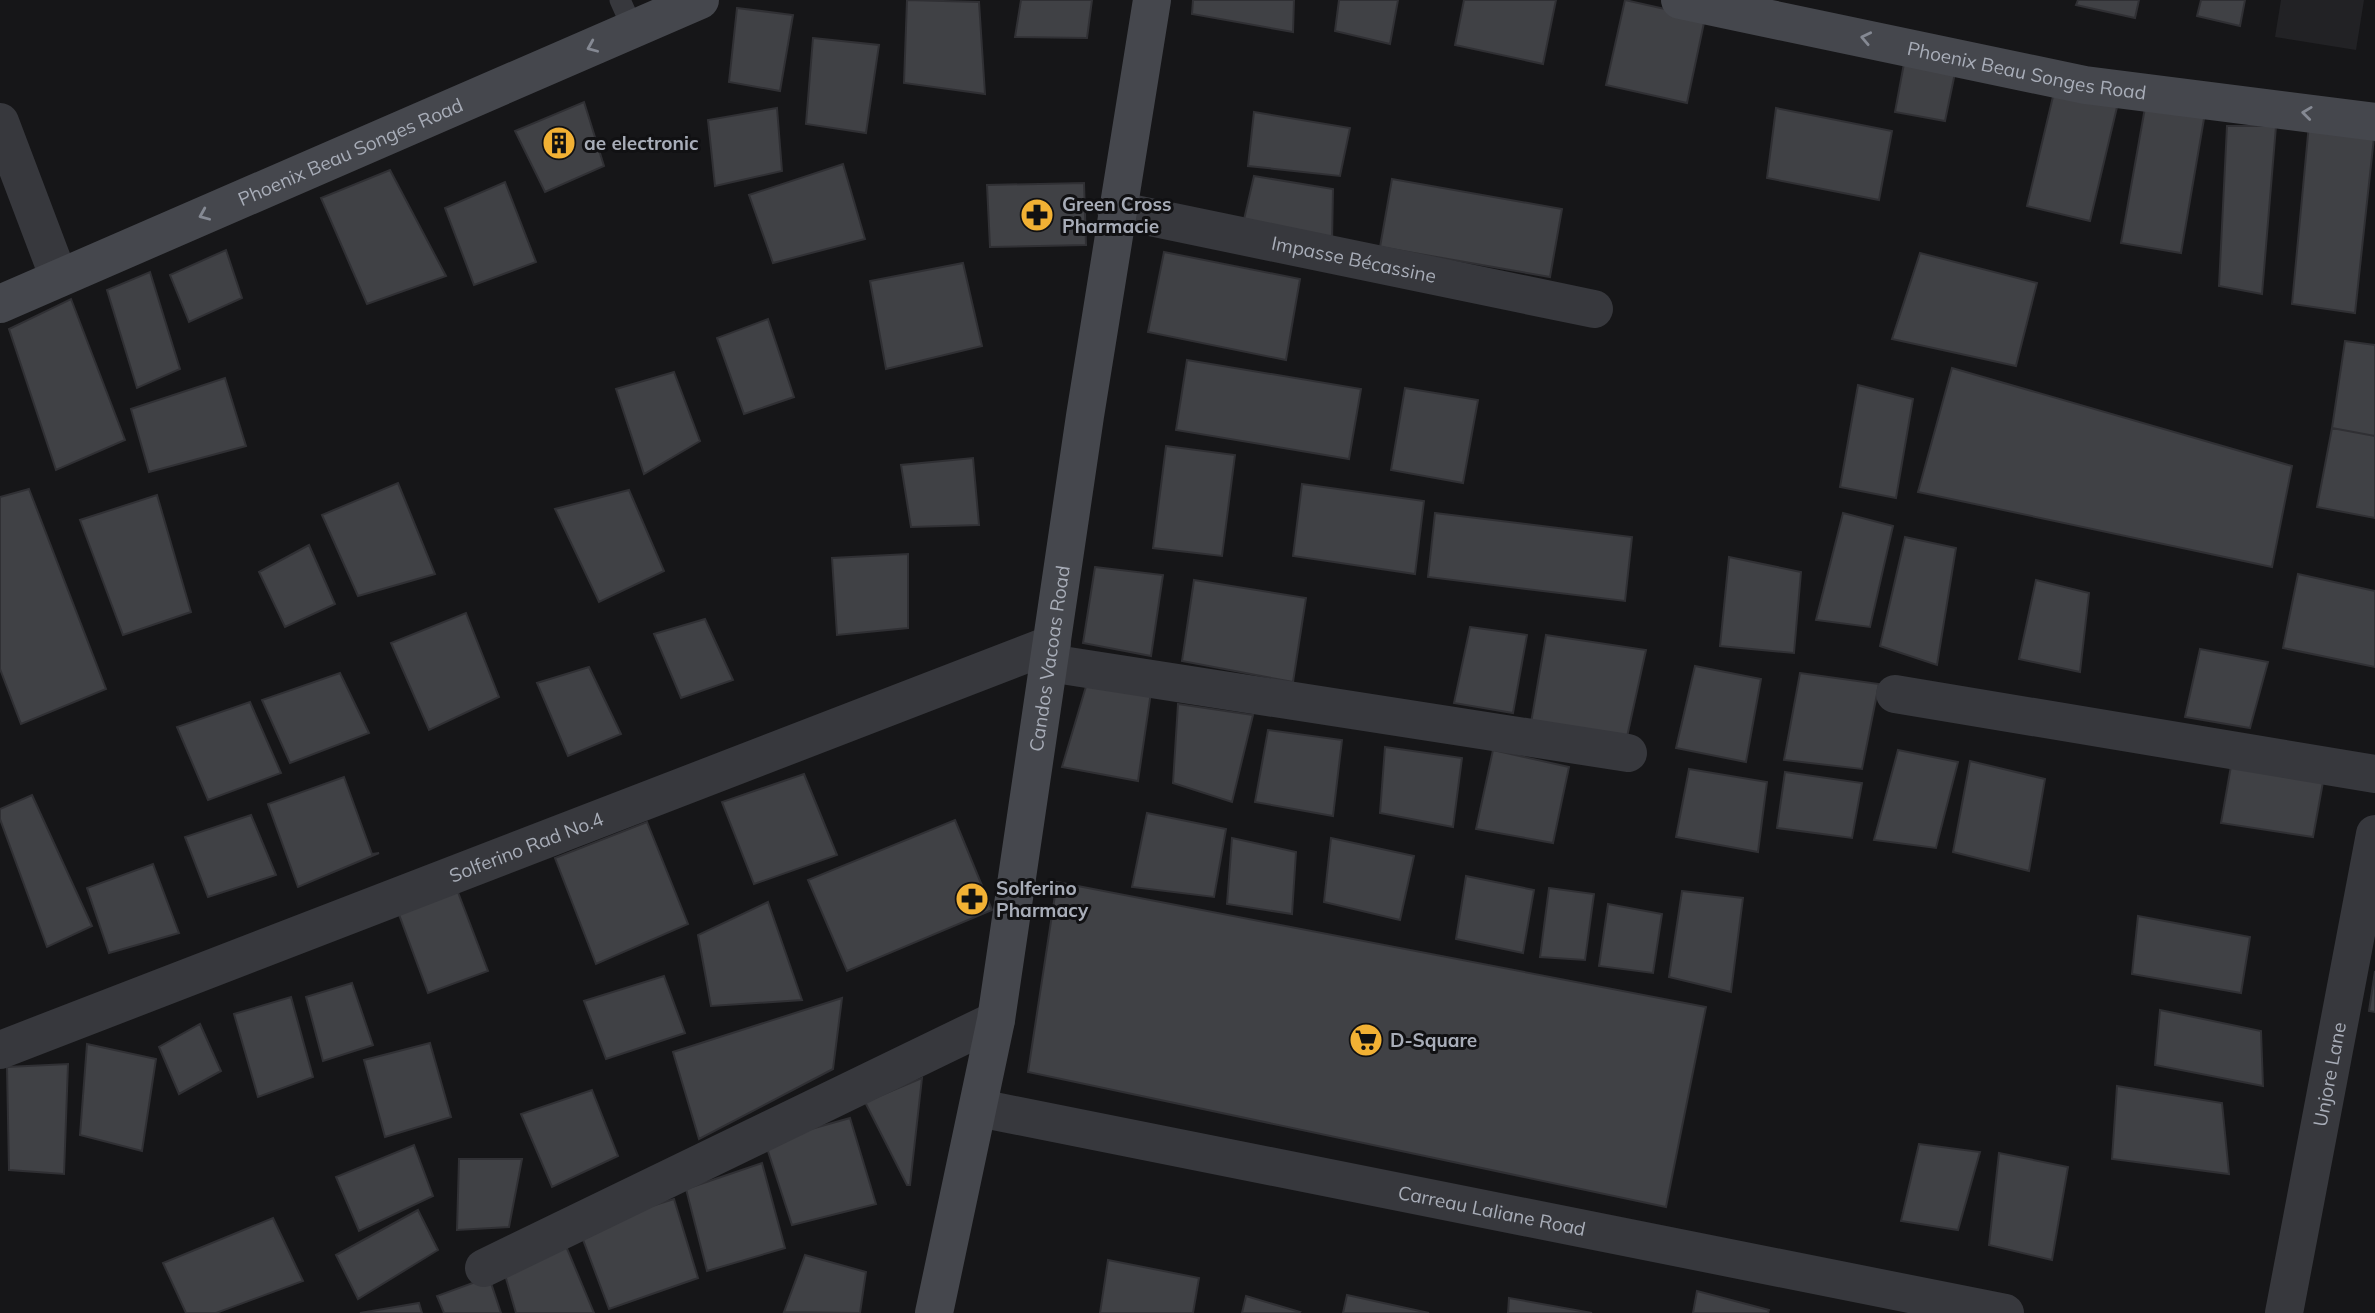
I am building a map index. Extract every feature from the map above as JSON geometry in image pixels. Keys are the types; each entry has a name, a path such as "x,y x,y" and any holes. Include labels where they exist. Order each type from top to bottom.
{"main road":[{"name":"Phoenix Beau Songes Road","path":"0,304 626,15 700,0"},
{"name":"Candos Vacoas Road","path":"934,1313 996,1020 1116,210 1152,0"},
{"name":"Phoenix Beau Songes Road","path":"1680,0 2085,85 2375,122"}],"street":[{"path":"0,122 59,278"},
{"name":"Impasse Bécassine","path":"1116,210 1594,309"},
{"path":"1050,653 1628,753"},
{"name":"Solferino Rad No.4","path":"0,1050 1050,653"},
{"path":"1895,694 2375,774"},
{"name":"Unjore Lane","path":"2284,1313 2375,834"},
{"path":"484,1268 996,1020"},
{"name":"Carreau Laliane Road","path":"979,1108 2005,1313"}],"shaded area":[{"path":"2281,0 2364,0 2356,50 2275,37"}],"building":[{"path":"907,0 979,2 985,94 904,83"},
{"path":"1021,0 1092,0 1087,38 1015,37"},
{"path":"1193,0 1294,0 1293,32 1192,14"},
{"path":"1339,0 1398,0 1390,44 1335,31"},
{"path":"1464,0 1556,0 1543,64 1455,45"},
{"path":"1625,0 1705,18 1687,103 1606,85"},
{"path":"2078,0 2139,0 2135,18 2076,5"},
{"path":"2201,0 2245,0 2240,26 2197,16"},
{"path":"737,8 793,15 780,91 729,82"},
{"path":"813,38 879,45 866,133 806,124"},
{"path":"1905,58 1956,68 1945,121 1895,112"},
{"path":"2055,88 2118,103 2090,221 2027,206"},
{"name":"ae electronic","path":"584,102 604,166 545,192 515,131"},
{"path":"2146,102 2205,113 2181,253 2121,243"},
{"path":"777,108 782,171 715,186 708,120"},
{"path":"1776,108 1892,131 1879,200 1767,178"},
{"path":"1254,112 1350,128 1340,176 1248,166"},
{"path":"2309,124 2375,128 2355,313 2292,304"},
{"path":"2227,126 2276,126 2262,294 2219,286"},
{"path":"843,164 865,239 773,263 749,195"},
{"path":"390,170 446,276 367,304 321,198"},
{"path":"1254,176 1333,189 1332,243 1243,224"},
{"path":"1392,179 1562,209 1550,277 1380,247"},
{"path":"505,182 536,262 474,285 445,208"},
{"name":"Green Cross Pharmacie","path":"1084,183 1086,245 990,247 987,185"},
{"path":"226,250 242,298 189,322 170,275"},
{"path":"1164,252 1300,279 1286,360 1148,332"},
{"path":"1920,253 2037,283 2016,366 1892,339"},
{"path":"963,263 982,346 886,369 870,281"},
{"path":"150,272 180,369 137,388 107,290"},
{"path":"71,299 125,440 56,470 9,329"},
{"path":"768,319 794,397 744,414 717,338"},
{"path":"2345,341 2375,345 2375,436 2332,428"},
{"path":"1187,360 1361,389 1349,459 1176,430"},
{"path":"1952,368 2292,466 2272,567 1918,492"},
{"path":"674,372 700,441 644,474 616,389"},
{"path":"225,378 246,446 149,472 131,409"},
{"path":"1858,385 1913,399 1896,498 1840,487"},
{"path":"1405,388 1478,400 1463,483 1391,470"},
{"path":"2332,428 2375,436 2375,518 2317,507"},
{"path":"1166,446 1235,455 1222,556 1153,548"},
{"path":"973,458 979,525 911,527 901,465"},
{"path":"398,483 435,574 358,596 322,515"},
{"path":"1302,484 1424,501 1415,574 1293,556"},
{"path":"29,489 106,689 21,724 0,669 0,497"},
{"path":"629,490 664,571 599,602 555,509"},
{"path":"157,495 191,612 123,635 80,520"},
{"path":"1435,513 1632,537 1625,601 1428,577"},
{"path":"1843,513 1893,526 1870,627 1816,620"},
{"path":"1905,537 1956,548 1937,665 1880,646"},
{"path":"309,545 335,604 285,627 259,572"},
{"path":"908,554 908,628 837,635 832,558"},
{"path":"1729,557 1801,572 1794,653 1720,646"},
{"path":"1095,567 1163,575 1151,656 1083,643"},
{"path":"2298,574 2375,591 2375,667 2283,648"},
{"path":"1194,580 1306,598 1293,682 1182,661"},
{"path":"2036,580 2089,593 2080,672 2019,659"},
{"path":"466,613 499,697 429,730 391,643"},
{"path":"705,619 733,680 681,698 654,634"},
{"path":"1470,627 1527,635 1513,713 1454,703"},
{"path":"1546,635 1646,650 1627,737 1531,723"},
{"path":"2200,649 2268,662 2250,728 2185,717"},
{"path":"1695,666 1761,679 1746,762 1676,748"},
{"path":"589,667 621,734 568,756 537,683"},
{"path":"340,673 369,733 290,763 262,700"},
{"path":"1800,673 1879,684 1862,769 1784,760"},
{"path":"1087,683 1151,692 1138,781 1062,767"},
{"path":"250,702 281,773 208,800 177,727"},
{"path":"1178,704 1253,715 1232,802 1173,783"},
{"path":"1268,730 1342,740 1333,816 1255,802"},
{"path":"1385,747 1462,758 1453,827 1380,813"},
{"path":"1493,750 1569,767 1553,843 1476,829"},
{"path":"1898,750 1958,762 1936,848 1874,840"},
{"path":"1970,761 2045,779 2029,871 1953,852"},
{"path":"2231,766 2323,782 2313,837 2221,823"},
{"path":"1689,769 1767,782 1758,852 1676,837"},
{"path":"1785,772 1862,783 1852,838 1777,828"},
{"path":"804,774 837,855 754,884 722,802"},
{"path":"344,777 372,854 379,853 298,887 268,804"},
{"path":"32,795 92,926 47,947 0,819 0,809"},
{"path":"1147,813 1226,829 1214,897 1132,887"},
{"path":"251,815 276,875 208,897 185,837"},
{"path":"955,820 992,910 847,971 808,880"},
{"path":"647,822 688,924 596,964 555,858"},
{"path":"1232,838 1296,852 1292,914 1227,904"},
{"path":"1331,838 1414,856 1400,920 1324,902"},
{"path":"153,864 179,933 109,953 87,888"},
{"path":"1466,876 1534,890 1523,953 1456,939"},
{"name":"D-Square","path":"1057,882 1706,1007 1666,1207 1028,1072"},
{"path":"456,887 488,971 428,993 397,909"},
{"path":"1549,888 1594,894 1585,960 1540,957"},
{"path":"1682,891 1743,898 1731,992 1669,977"},
{"path":"768,902 802,1000 711,1006 698,935"},
{"path":"1608,904 1662,914 1653,973 1599,966"},
{"path":"2138,916 2250,937 2241,993 2132,974"},
{"path":"2375,971 2375,1012 2369,1011"},
{"path":"664,976 685,1033 606,1059 584,1001"},
{"path":"352,983 373,1045 323,1061 306,997"},
{"path":"291,997 313,1077 258,1097 234,1014"},
{"path":"842,998 833,1069 699,1139 673,1052"},
{"path":"2160,1010 2261,1031 2263,1086 2155,1065"},
{"path":"200,1024 221,1071 179,1094 159,1047"},
{"path":"430,1043 451,1117 385,1137 364,1060"},
{"path":"87,1044 156,1059 142,1151 80,1135"},
{"path":"68,1064 64,1174 9,1170 7,1067"},
{"path":"922,1078 910,1185 907,1185 865,1102"},
{"path":"2117,1086 2222,1103 2229,1174 2112,1159"},
{"path":"592,1090 618,1156 552,1187 521,1114"},
{"path":"850,1118 876,1204 792,1225 765,1142"},
{"path":"1919,1144 1980,1152 1958,1230 1901,1221"},
{"path":"414,1145 433,1196 359,1231 336,1177"},
{"path":"1999,1153 2068,1167 2052,1260 1989,1245"},
{"path":"459,1159 522,1159 509,1227 457,1230"},
{"path":"762,1163 785,1248 707,1271 686,1189"},
{"path":"674,1199 698,1278 609,1309 579,1229"},
{"path":"418,1210 438,1250 358,1299 336,1255"},
{"path":"273,1218 303,1281 216,1313 186,1313 163,1263"},
{"path":"563,1239 594,1313 516,1313 505,1275"},
{"path":"805,1255 866,1272 860,1313 784,1312"},
{"path":"1108,1260 1199,1278 1193,1313 1100,1313"},
{"path":"489,1277 501,1313 444,1313 437,1296"},
{"path":"1697,1291 1769,1310 1768,1313 1693,1313"},
{"path":"1347,1295 1429,1313 1343,1313"},
{"path":"1246,1296 1300,1312 1242,1313"},
{"path":"1509,1298 1592,1313 1508,1313"},
{"path":"419,1303 422,1313 360,1313"}],"place":[{"name":"ae electronic","path":"559,143"},
{"name":"Green Cross Pharmacie","path":"1037,215"},
{"name":"Solferino Pharmacy","path":"972,899"},
{"name":"D-Square","path":"1366,1040"}]}
